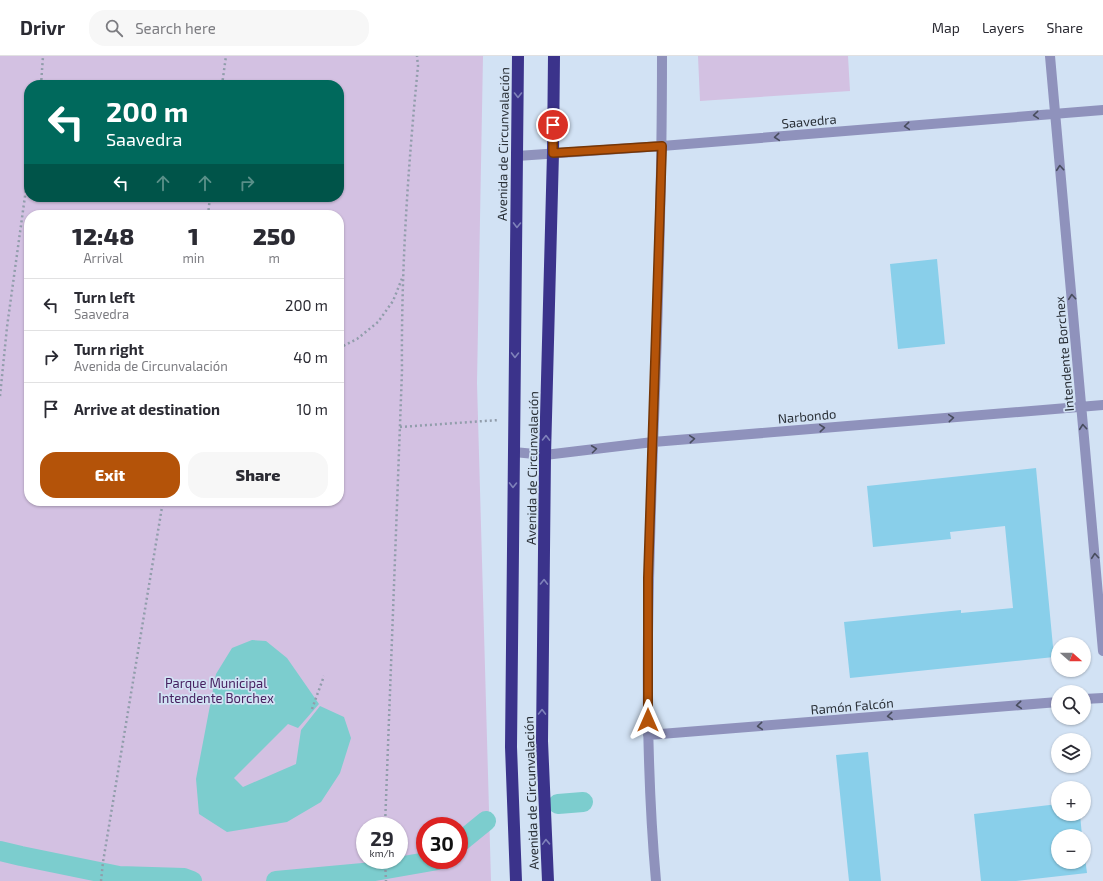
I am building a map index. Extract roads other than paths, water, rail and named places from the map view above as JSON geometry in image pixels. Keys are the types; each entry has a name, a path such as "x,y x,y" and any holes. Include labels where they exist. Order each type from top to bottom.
{"highway":[{"name":"Avenida de Circunvalación","path":"516,881 511,747 518,56"},
{"name":"Avenida de Circunvalación","path":"548,881 542,741 545,455 554,56"}],"street":[{"path":"656,881 652,843 648,736 648,578 662,146 662,56"},
{"name":"Intendente Borchex","path":"1050,56 1103,651"},
{"name":"Saavedra","path":"518,156 662,146 1103,110"},
{"name":"Narbondo","path":"514,452 545,455 653,442 1103,405"},
{"path":"1091,699 1103,698"},
{"name":"Ramón Falcón","path":"648,736 1051,703"}],"waterway":[{"path":"558,804 583,802"},
{"path":"468,836 486,821"},
{"path":"0,851 119,876 184,878 192,881"},
{"path":"276,881 363,873 416,864"}],"park label":[{"name":"Parque Municipal Intendente Borchex","path":"216,690"}]}
